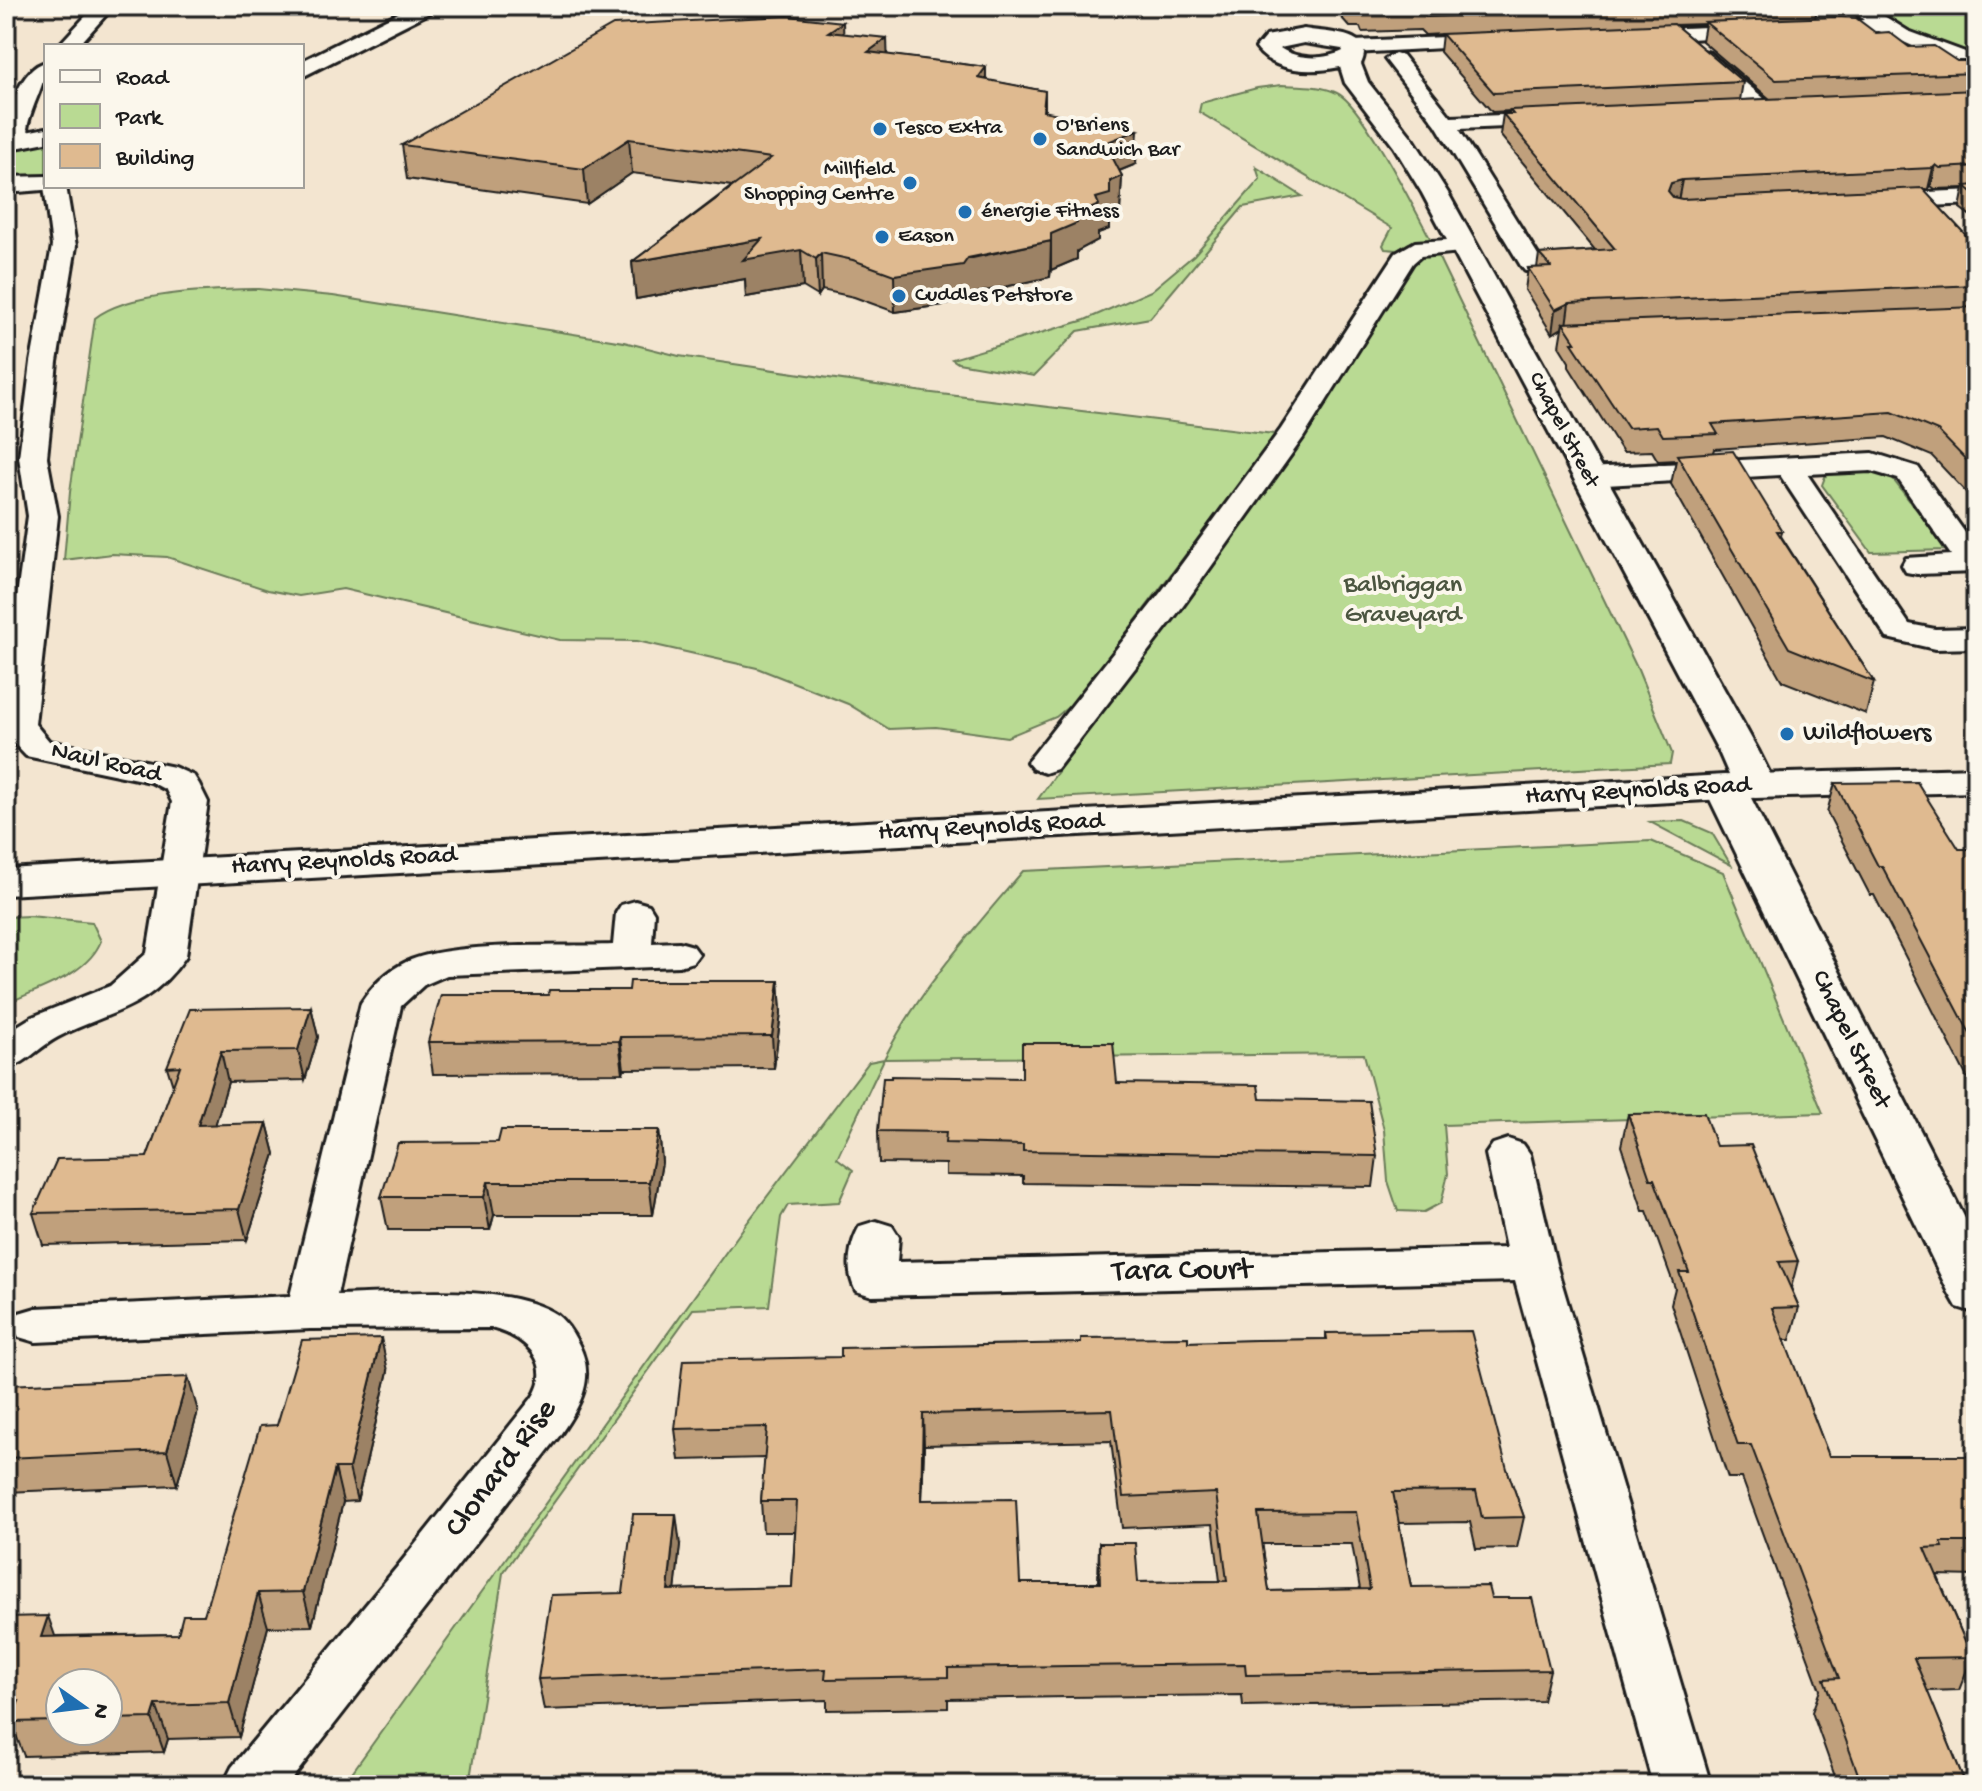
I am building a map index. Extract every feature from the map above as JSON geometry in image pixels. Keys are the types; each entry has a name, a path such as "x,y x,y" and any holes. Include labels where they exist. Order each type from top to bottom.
{"main road":[{"path":"304,69 428,6"},
{"path":"1296,17 1351,56 1341,74 1270,53 1267,48 1286,34 1296,17"},
{"path":"1274,41 1304,36 1351,56"},
{"name":"Chapel Street","path":"1351,56 1463,246 1588,477 1740,786 1976,1293"},
{"path":"6,185 44,184"},
{"name":"Harry Reynolds Road","path":"6,882 1740,786 1976,780"}],"street":[{"path":"70,44 105,6"},
{"path":"1857,6 1880,25 1910,40 1976,62"},
{"path":"1623,36 1880,25"},
{"path":"1677,34 1772,109 1737,111"},
{"path":"1351,56 1512,41"},
{"path":"1395,59 1445,123 1533,266"},
{"path":"25,139 16,130 21,101 31,83 44,70"},
{"path":"1445,123 1581,117"},
{"name":"Naul Road","path":"6,1056 50,1025 124,995 150,975 166,956 190,802 181,784 162,774 38,749 25,740 17,719 43,516 33,457 44,362 64,246 55,188"},
{"path":"1855,203 1976,197"},
{"path":"1045,762 1172,599 1285,444 1404,258 1415,249 1463,246"},
{"path":"1588,477 1873,462 1908,473 1972,564 1917,565"},
{"path":"1787,465 1898,631 1935,639 1976,638"},
{"path":"632,955 635,913"},
{"path":"310,1312 381,1003 395,986 424,967 447,963 679,954"},
{"path":"1508,1154 1533,1264 1682,1785"},
{"name":"Tara Court","path":"876,1237 872,1279 1533,1264"},
{"name":"Clonard Rise","path":"36,1325 310,1312 478,1311 518,1317 542,1327 555,1341 563,1366 563,1384 555,1402 485,1496 252,1785"}],"green space":[{"path":"1870,6 1976,6 1976,56 1916,34"},
{"path":"1282,85 1324,89 1348,101 1388,160 1431,240 1409,243 1397,250 1385,249 1383,245 1392,228 1199,112 1201,103 1257,88"},
{"path":"44,143 44,177 6,176 6,152"},
{"path":"1256,167 1302,196 1243,207 1150,318 1078,331 1034,376 958,363 952,359 1085,320 1151,291 1194,255 1260,179"},
{"name":"Balbriggan Graveyard","path":"1436,252 1638,670 1672,753 1670,764 1038,799 1282,465 1374,328 1416,257"},
{"path":"258,289 333,296 624,342 679,356 924,392 1274,434 1275,437 1073,703 1056,717 1007,737 936,727 889,729 848,704 757,668 637,641 560,640 343,589 299,596 268,590 167,557 112,554 64,560 70,492 95,318 128,302 150,297 197,291"},
{"path":"1865,470 1891,477 1948,550 1871,552 1822,485 1825,477 1834,472"},
{"path":"1684,821 1712,833 1731,865 1650,822"},
{"path":"1651,841 1723,872 1823,1113 1444,1125 1448,1174 1441,1203 1424,1212 1398,1211 1388,1181 1384,1130 1364,1054 884,1059 930,985 1023,871"},
{"path":"6,917 92,922 101,941 85,963 73,972 6,1004"},
{"path":"884,1059 837,1158 853,1170 839,1202 788,1205 781,1217 769,1306 693,1309 503,1573 469,1785 343,1785 744,1227 869,1062"}],"building":[{"path":"1348,6 1709,6 1427,17 1422,12 1363,14 1362,9 1352,10"},
{"path":"788,16 843,22 828,32 887,38 868,52 986,67 978,78 1045,91 1043,111 1138,130 1105,143 1122,176 1110,181 1110,194 1096,198 1099,205 1076,215 1077,223 1051,234 1051,241 968,258 963,265 894,275 853,260 821,253 816,259 801,250 743,260 762,239 632,262 771,158 629,139 584,169 402,145 613,25"},
{"path":"1856,18 1876,33 1889,32 1909,47 1934,46 1957,61 1976,61 1976,73 1776,80 1705,22"},
{"path":"1674,24 1743,82 1494,93 1442,34"},
{"path":"1976,90 1976,166 1940,168 1936,165 1933,168 1682,180 1671,183 1668,191 1673,197 1682,199 1922,188 1976,246 1976,285 1569,303 1555,310 1528,268 1551,267 1539,254 1615,249 1503,114 1513,114 1510,110"},
{"path":"1976,185 1976,195 1965,186"},
{"path":"1976,307 1976,470 1938,431 1892,412 1712,424 1718,434 1663,436 1657,426 1628,428 1572,343 1576,343 1563,323"},
{"path":"1733,451 1782,531 1777,531 1874,682 1789,648 1677,455"},
{"path":"1917,782 1959,849 1976,849 1976,1045 1835,783"},
{"path":"630,981 779,981 772,1036 428,1042 441,995 548,995 549,990 629,990"},
{"path":"311,1007 298,1050 221,1051 198,1125 267,1123 239,1209 33,1213 57,1159 147,1157 180,1066 167,1067 190,1009"},
{"path":"1022,1043 1113,1043 1117,1083 1258,1085 1260,1099 1369,1101 1377,1156 1023,1151 1023,1145 945,1143 946,1132 878,1131 883,1078 1022,1078"},
{"path":"1704,1113 1716,1146 1751,1145 1798,1261 1779,1262 1799,1307 1772,1308 1829,1456 1976,1456 1976,1542 1941,1542 1943,1547 1925,1548 1972,1657 1914,1658 1966,1785 1862,1785 1824,1679 1839,1678 1751,1445 1738,1445 1679,1272 1689,1272 1654,1179 1650,1179 1628,1114"},
{"path":"501,1130 659,1130 649,1182 488,1182 484,1197 381,1197 398,1143 498,1142"},
{"path":"1471,1331 1507,1469 1524,1517 1482,1518 1476,1491 1393,1492 1411,1587 1488,1586 1491,1598 1532,1598 1550,1670 1246,1675 1245,1664 948,1668 948,1677 825,1679 826,1669 538,1679 551,1595 623,1593 633,1514 676,1514 668,1590 792,1587 797,1501 761,1501 767,1427 675,1429 683,1360 841,1357 841,1348 1081,1343 1081,1338 1188,1337 1188,1342 1327,1339 1326,1333","holes":["1112,1410 1123,1497 1216,1493 1227,1581 1138,1582 1135,1543 1099,1543 1100,1583 1020,1583 1016,1499 921,1500 923,1414","1356,1512 1370,1589 1269,1591 1258,1513"]},
{"path":"381,1338 349,1468 335,1468 303,1592 258,1593 229,1703 156,1705 152,1718 124,1719 124,1667 44,1667 44,1721 10,1722 19,1701 6,1701 6,1617 48,1616 41,1637 178,1634 183,1615 204,1615 260,1426 277,1425 302,1340"},
{"path":"188,1377 167,1451 6,1458 7,1385"}],"place":[{"name":"Tesco Extra","path":"880,129"},
{"name":"O'Briens Sandwich Bar","path":"1040,139"},
{"name":"Millfield Shopping Centre","path":"910,183"},
{"name":"énergie Fitness","path":"965,212"},
{"name":"Eason","path":"882,237"},
{"name":"Cuddles Petstore","path":"899,296"},
{"name":"Wildflowers","path":"1787,734"}]}
